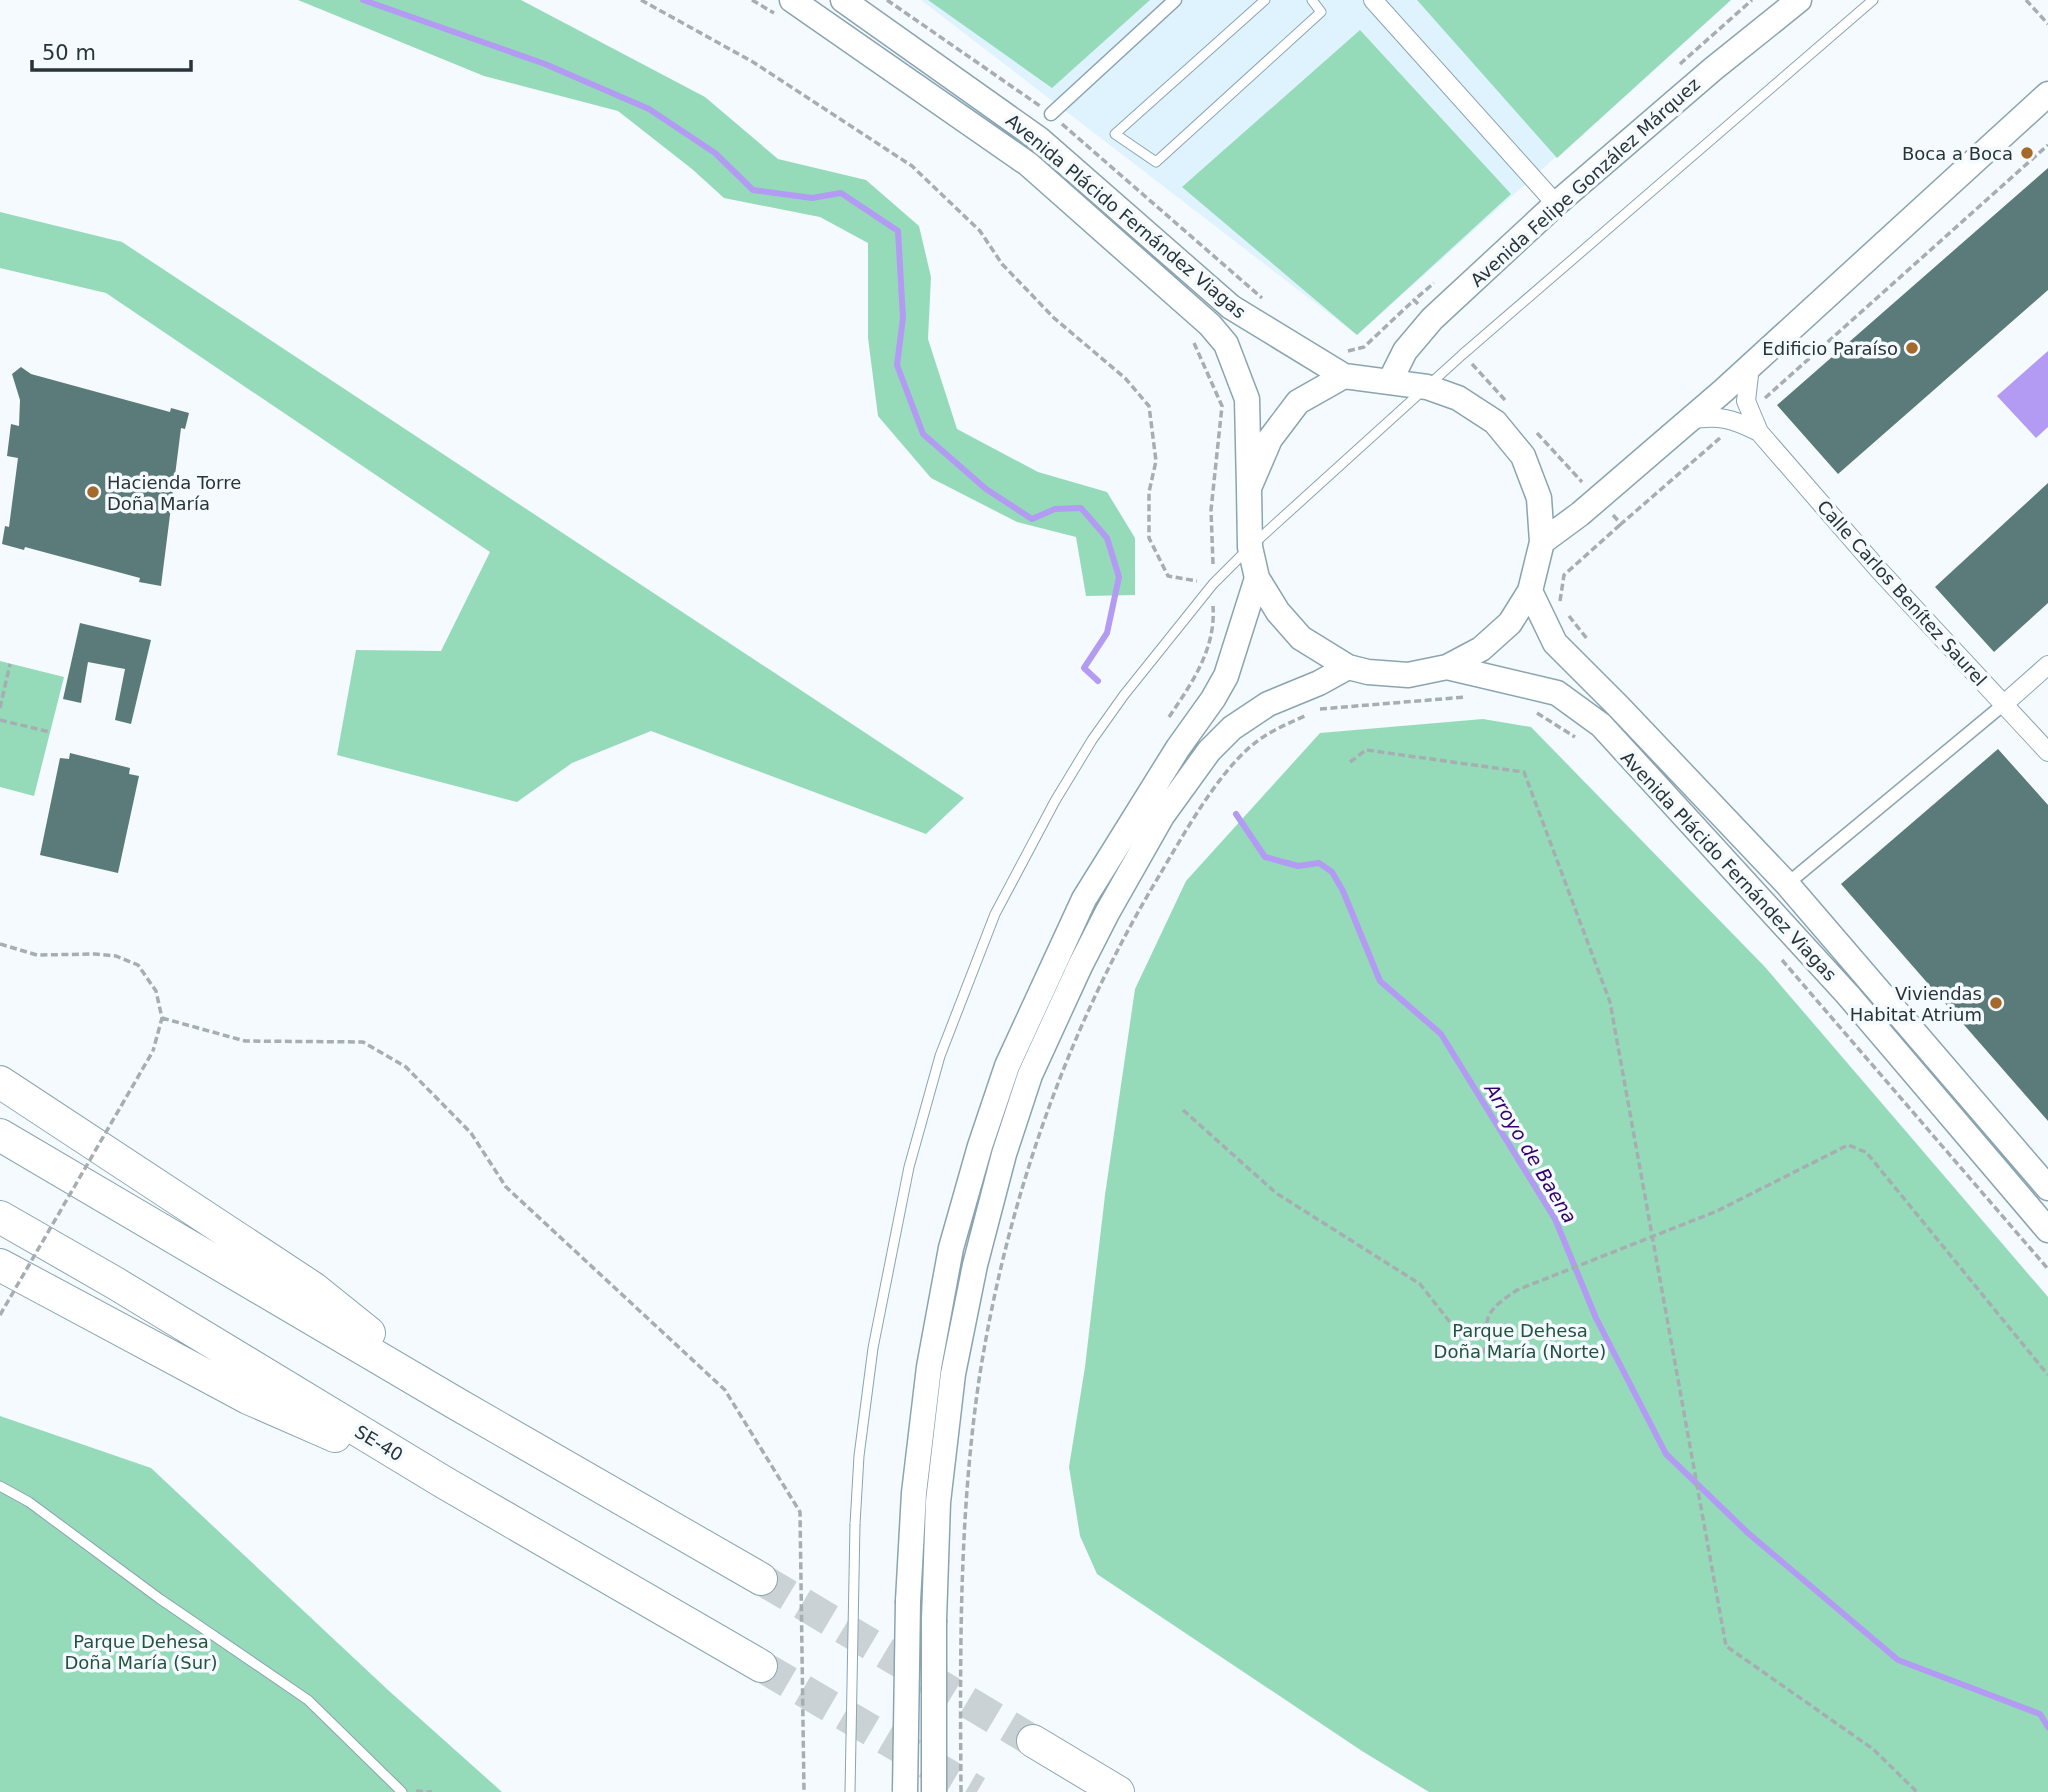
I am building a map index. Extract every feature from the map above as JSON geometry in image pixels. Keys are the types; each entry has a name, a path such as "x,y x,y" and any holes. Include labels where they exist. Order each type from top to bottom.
{"highway":[{"path":"0,1082 313,1288 457,1404"},
{"path":"0,1135 761,1579"},
{"name":"SE-40","path":"0,1217 115,1283 445,1483 761,1666"},
{"path":"0,1265 248,1398 445,1483"},
{"path":"1033,1741 1118,1792"}],"main road":[{"name":"Avenida Plácido Fernández Viagas","path":"843,0 1039,139 1231,307 1340,365"},
{"name":"Avenida Felipe González Márquez","path":"1390,381 1405,351 1432,319 1556,204 1713,69 1799,0"},
{"name":"Avenida Plácido Fernández Viagas","path":"783,7 1028,164 1210,325 1226,344 1247,399 1250,547 1257,578"},
{"path":"1542,542 1688,421 2048,94"},
{"path":"1249,488 1270,439 1298,402 1340,365 1390,381 1427,387 1458,398 1495,422 1523,456 1539,498 1542,542 1530,591 1510,623 1481,649 1447,667 1408,674 1368,672 1348,667 1301,638 1278,612 1257,578"},
{"path":"905,1792 908,1601 914,1493 929,1367 951,1248 980,1146 1007,1066 1084,899 1226,676 1257,578"},
{"name":"Avenida Plácido Fernández Viagas","path":"1530,591 1555,643 1787,884 2048,1188"},
{"path":"934,1792 934,1620 938,1502 953,1374 978,1252 1004,1153 1030,1075 1080,966 1108,913 1162,816 1209,751 1231,728 1268,704 1319,684 1348,667"},
{"name":"Avenida Plácido Fernández Viagas","path":"1447,667 1557,692 1601,725 1848,995 2048,1230"}],"street":[{"path":"1051,114 1175,0"},
{"path":"1373,0 1556,204"},
{"name":"Calle Carlos Benítez Saurel","path":"1750,366 1744,417 1878,569 2048,752"},
{"path":"1688,421 1711,416 1744,417"},
{"path":"1787,884 2048,665"}],"lane":[{"path":"1265,0 1115,134 1156,162 1321,12 1312,0"},
{"path":"850,1792 855,1524 859,1456 876,1335 909,1167 940,1056 995,914 1055,801 1112,710 1213,584 1250,547 1463,354 1873,0"},
{"path":"0,1486 29,1502 160,1598 308,1700 402,1792"}],"path":[{"path":"641,0 752,62 912,166 980,232 1002,264 1054,318 1125,378 1149,406 1157,461 1149,492 1149,538 1168,576 1213,584 1211,510 1222,406 1192,340"},
{"path":"752,0 783,7"},
{"path":"887,0 1051,114 1265,300"},
{"path":"1672,71 1752,0"},
{"path":"2026,0 2048,24"},
{"path":"1560,603 1564,575 2048,145"},
{"path":"1340,365 1364,347 1434,283"},
{"path":"1414,300 1432,319"},
{"path":"1463,354 1508,402"},
{"path":"1535,431 1620,524"},
{"path":"1567,614 1591,643"},
{"path":"0,708 10,664"},
{"path":"961,1792 960,1625 966,1505 979,1380 1000,1274 1030,1162 1057,1087 1102,983 1130,925 1187,830 1231,766 1250,746 1277,728 1321,709 1462,696 1475,698"},
{"path":"1537,713 1585,743"},
{"path":"0,720 50,732"},
{"path":"1350,762 1366,750 1524,772 1610,1002 1726,1646 1873,1749 1917,1792"},
{"path":"0,944 37,955 116,956 138,965 156,991 162,1018 153,1051 0,1315"},
{"path":"1777,954 2048,1269"},
{"path":"162,1018 245,1041 363,1042 406,1067 471,1133 506,1187 725,1390 800,1511 804,1792"},
{"path":"1183,1110 1276,1193 1420,1283 1476,1352 1483,1352 1487,1346 1484,1324 1496,1305 1517,1290 1717,1211 1848,1145 1866,1152 2048,1376"}],"shaded area":[{"path":"921,0 1731,0 1357,335"},
{"path":"2048,351 2048,427 2036,438 1997,396"}],"green space":[{"path":"298,0 521,0 705,97 778,159 866,180 919,226 931,277 928,339 957,429 1038,472 1107,492 1135,538 1135,595 1086,596 1076,537 1017,522 931,478 878,416 868,338 868,243 820,217 724,198 692,169 618,111 484,76"},
{"path":"928,0 1150,0 1052,88"},
{"path":"1417,0 1731,0 1557,158"},
{"path":"1360,30 1511,194 1357,335 1182,187"},
{"path":"0,212 122,242 964,798 926,834 651,731 572,763 517,802 337,755 356,650 441,651 490,552 106,293 0,268"},
{"path":"0,661 64,677 34,796 0,787"},
{"name":"Parque Dehesa Doña María (Norte)","path":"1483,719 1531,727 1765,967 2048,1297 2048,1792 1429,1792 1362,1751 1097,1574 1080,1536 1069,1467 1085,1367 1105,1195 1135,989 1186,881 1320,733"},
{"name":"Parque Dehesa Doña María (Sur)","path":"0,1416 151,1468 388,1690 502,1792 0,1792"}],"building":[{"name":"Edificio Paraíso","path":"2048,168 2048,290 1838,474 1777,405"},
{"name":"Hacienda Torre Doña María","path":"21,367 31,374 170,412 171,408 189,413 185,429 181,428 161,586 139,582 140,578 25,547 24,550 2,544 5,526 9,527 18,458 7,456 11,424 19,426 20,400 12,374"},
{"path":"2048,483 2048,603 1994,652 1935,587"},
{"path":"80,623 151,640 131,724 115,720 125,669 88,662 81,703 63,699"},
{"name":"Viviendas Habitat Atrium","path":"1998,749 2048,805 2048,1121 1841,884"},
{"path":"70,753 130,768 129,774 139,776 118,873 40,855 60,758 69,759"}],"waterway":[{"path":"363,0 545,64 649,109 715,153 753,190 812,198 841,193 898,231 903,318 897,365 923,434 986,489 1032,519 1055,509 1081,508 1107,538 1119,577 1107,633 1084,668 1098,681"},
{"name":"Arroyo de Baena","path":"1236,814 1265,857 1298,866 1319,863 1332,872 1343,891 1380,981 1441,1034 1555,1219 1596,1318 1666,1454 1748,1533 1898,1660 2040,1714 2048,1727"}],"tunnel":[{"path":"761,1579 1033,1741"},
{"path":"761,1666 977,1792"}],"place":[{"name":"Boca a Boca","path":"2027,153"},
{"name":"Edificio Paraíso","path":"1912,348"},
{"name":"Hacienda Torre Doña María","path":"93,492"},
{"name":"Viviendas Habitat Atrium","path":"1996,1003"}]}
